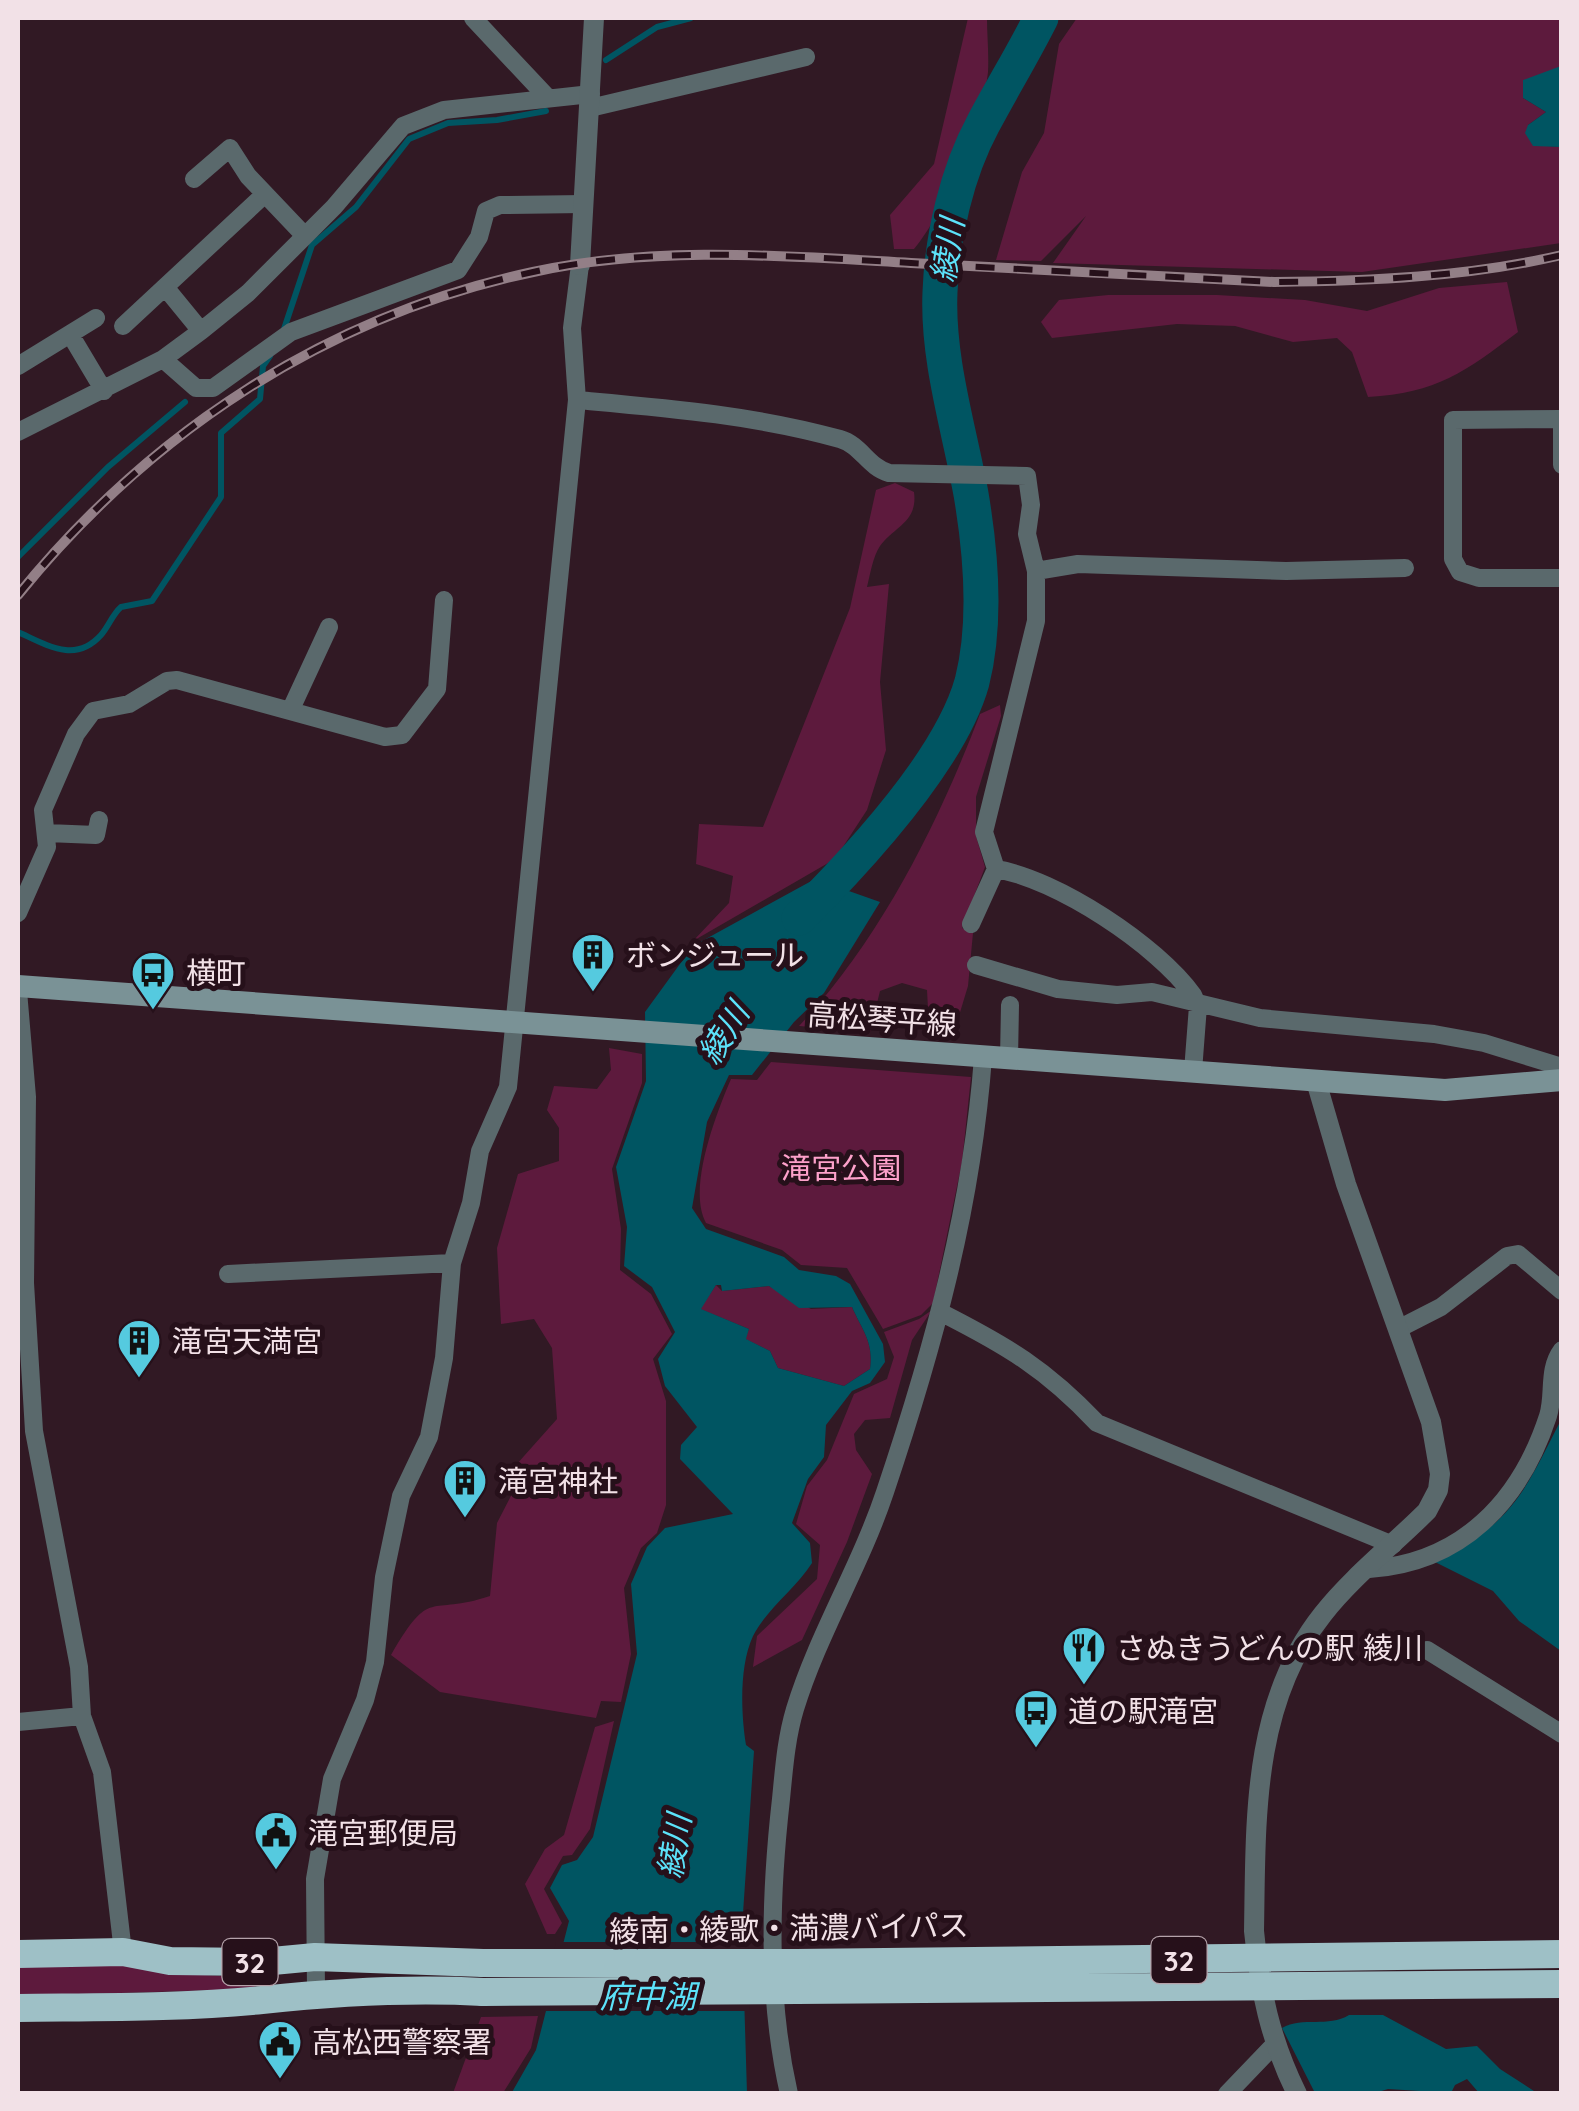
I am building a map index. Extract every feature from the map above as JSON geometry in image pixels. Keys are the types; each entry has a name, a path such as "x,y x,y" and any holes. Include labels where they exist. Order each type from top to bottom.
{"highway":[{"name":"綾南・綾歌・満濃バイパス","path":"18,1954 123,1952 170,1960 262,1962 315,1957 797,1976"},
{"name":"綾南・綾歌・満濃バイパス","path":"1258,1973 1562,1954"},
{"name":"綾南・綾歌・満濃バイパス","path":"18,2008 261,2000 316,1991 402,1988 483,1992 797,1976 1258,1973 1562,1984"}],"main road":[{"name":"高松琴平線","path":"18,989 1470,1091 1562,1080"}],"street":[{"path":"472,18 548,98"},
{"path":"316,1991 316,1880 332,1779 365,1700 375,1662 384,1577 401,1496 429,1437 444,1358 452,1264 471,1203 480,1151 508,1086 577,400 572,328 580,266 594,18"},
{"path":"18,432 163,360 201,331 304,236 403,126 444,110 548,98 591,101 806,57"},
{"path":"194,180 230,148 304,236"},
{"path":"123,326 265,194"},
{"path":"163,360 196,388 213,388 285,336 458,270 479,237 486,211 500,205 584,204"},
{"path":"165,287 201,331"},
{"path":"18,366 96,318"},
{"path":"70,334 104,391"},
{"path":"577,400 714,412 845,440 873,469 889,473 1027,476 1031,505 1027,534 1036,571 1036,621 984,832 996,869 971,924"},
{"path":"1562,465 1561,419 1453,420 1453,559 1460,572 1479,578 1562,578"},
{"path":"1036,571 1078,564 1207,570 1404,568"},
{"path":"18,912 47,847 44,810 56,776 69,757 76,734 93,711 129,704 168,681 177,680 384,737 402,736 437,688 444,600"},
{"path":"292,709 329,627"},
{"path":"47,833 96,835 100,820"},
{"path":"996,869 1023,874 1111,922 1184,982 1198,1006 1193,1072"},
{"path":"976,966 1058,990 1117,995 1152,992 1260,1018 1434,1034 1484,1043 1562,1067"},
{"path":"18,989 27,1097 25,1283 34,1430 76,1649 82,1716 102,1772 123,1952"},
{"path":"1008,1059 1010,1005"},
{"path":"789,2094 776,2036 772,1876 788,1736 812,1663 884,1496 942,1313 971,1181 983,1057"},
{"path":"1296,2094 1274,2045 1258,1973 1254,1931 1260,1758 1311,1629 1434,1501 1440,1474 1431,1422 1346,1184 1316,1081"},
{"path":"1398,1329 1441,1307 1507,1256 1518,1254 1562,1291"},
{"path":"228,1274 452,1264"},
{"path":"942,1313 1023,1356 1061,1384 1097,1423 1394,1544"},
{"path":"1369,1569 1410,1566 1458,1543 1496,1513 1535,1452 1550,1410 1550,1379 1562,1350"},
{"path":"1427,1650 1562,1734"},
{"path":"18,1722 82,1716"},
{"path":"1227,2094 1274,2045"}],"green space":[{"path":"968,18 987,18 988,72 979,114 949,190 926,234 914,249 894,249 890,215 934,164"},
{"path":"1077,18 1561,18 1561,66 1523,98 1546,112 1528,125 1533,145 1561,147 1561,243 1362,272 1053,263 1086,216 1041,261 996,260 1022,172 1044,133 1059,44"},
{"path":"1507,282 1518,332 1449,378 1392,395 1368,397 1352,352 1337,338 1293,342 1235,326 1177,324 1052,338 1041,322 1059,300 1108,295 1305,300 1367,311 1439,288"},
{"path":"895,483 914,492 914,502 909,517 878,550 867,587 889,584 880,682 886,750 867,810 835,859 693,941 729,903 733,876 696,864 699,824 763,827 850,608 876,490"},
{"path":"1000,705 1001,716 976,797 976,836 985,867 962,928 973,933 968,986 958,1019 939,1017 928,1009 927,990 902,983 880,991 870,1032 799,1026 856,956 881,918 926,838 980,714"},
{"path":"609,1048 642,1054 642,1083 612,1169 621,1229 620,1270 651,1294 672,1334 653,1359 666,1401 666,1505 657,1533 641,1548 624,1588 631,1654 621,1702 601,1701 596,1718 440,1692 391,1655 424,1611 490,1596 497,1523 513,1492 508,1474 557,1419 552,1348 534,1319 501,1324 497,1248 518,1174 559,1161 559,1128 547,1110 554,1086 597,1089 611,1070"},
{"name":"滝宮公園","path":"771,1062 971,1077 962,1162 933,1303 921,1315 883,1329 847,1268 801,1265 782,1250 706,1223 701,1208 702,1172 711,1131 731,1079 757,1080"},
{"path":"716,1285 722,1291 769,1286 811,1309 852,1307 869,1344 870,1369 844,1386 778,1368 770,1351 745,1339 749,1329 700,1309"},
{"path":"932,1310 912,1340 890,1418 865,1420 854,1434 856,1450 872,1474 847,1542 802,1640 753,1667 757,1636 817,1579 820,1545 796,1524 807,1486 827,1460 854,1394 887,1379 894,1357 884,1332"},
{"path":"614,1721 590,1829 572,1855 563,1856 544,1889 562,1923 555,1934 547,1934 525,1884 545,1849 564,1835 595,1727"},
{"path":"18,1962 147,1962 205,1975 254,1978 255,1989 18,1996"},
{"path":"538,2016 531,2048 503,2093 453,2093 481,2017"}],"water":[{"path":"1561,66 1561,147 1533,146 1525,133 1528,125 1546,112 1523,98 1523,80"},
{"name":"府中湖","path":"815,879 880,902 824,993 794,1022 752,1075 729,1075 707,1122 692,1208 706,1229 784,1257 799,1270 836,1276 850,1284 883,1344 885,1362 870,1383 852,1391 826,1425 824,1457 808,1479 792,1523 810,1543 812,1563 759,1626 745,1661 744,1733 746,1745 754,1751 742,1928 747,2093 511,2094 536,2050 569,1921 550,1888 562,1865 577,1860 593,1837 637,1654 631,1584 647,1547 665,1528 733,1514 680,1459 681,1445 697,1427 665,1386 658,1359 675,1332 652,1287 624,1266 627,1227 616,1167 646,1081 645,1012 693,946","holes":["716,1285 721,1285 722,1291 769,1286 799,1308 852,1307 869,1344 870,1369 844,1386 778,1368 770,1351 746,1339 749,1329 701,1309"]},
{"path":"1561,1420 1561,1651 1519,1621 1493,1591 1433,1561 1481,1534 1512,1505"},
{"path":"1349,2015 1383,2015 1446,2049 1477,2046 1500,2069 1537,2093 1479,2093 1467,2079 1455,2085 1451,2093 1388,2089 1375,2093 1315,2093 1282,2028"}],"pier":[{"path":"556,1942 748,1942 750,2011 540,2011"}],"waterway":[{"path":"606,60 657,27 691,18"},
{"name":"綾川","path":"799,918 873,839 923,776 961,712 972,682 980,636 980,564 942,343 941,271 952,205 966,163 1041,18"},
{"path":"283,332 312,245 356,207 409,139 448,123 546,111"},
{"path":"18,632 61,649 81,649 101,635 121,607 152,601 221,497 221,433 260,399 263,366 270,356"},
{"path":"18,557 108,467 185,402"}],"railway":[{"path":"18,595 125,482 184,433 247,389 384,318 457,292 533,272 626,258 721,255 1274,282 1454,273 1562,255"}],"place":[{"name":"ボンジュール","path":"593,993"},
{"name":"横町","path":"153,1011"},
{"name":"滝宮天満宮","path":"139,1379"},
{"name":"滝宮神社","path":"465,1519"},
{"name":"さぬきうどんの駅 綾川","path":"1084,1686"},
{"name":"道の駅滝宮","path":"1036,1749"},
{"name":"滝宮郵便局","path":"276,1871"},
{"name":"高松西警察署","path":"280,2080"}]}
